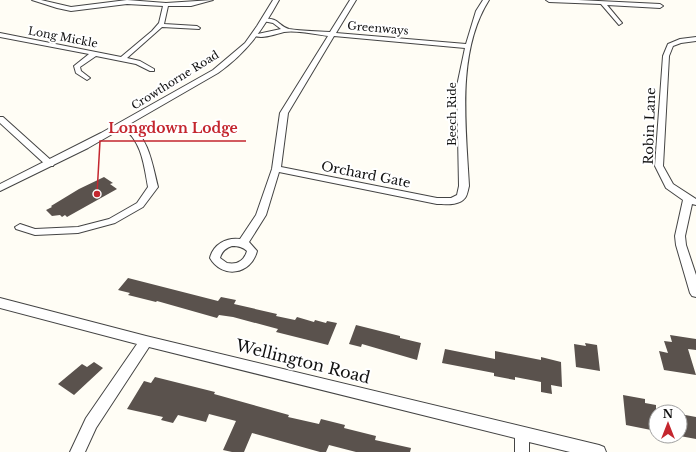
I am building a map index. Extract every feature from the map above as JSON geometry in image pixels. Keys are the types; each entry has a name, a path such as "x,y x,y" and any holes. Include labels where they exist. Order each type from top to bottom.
{"street":[{"path":"35,0 71,9 127,2 166,5 191,4 210,0"},
{"name":"Crowthorne Road","path":"0,188 125,125 220,67 242,50 256,35 276,0"},
{"path":"243,243 261,215 276,169 284,113 353,0"},
{"name":"Beech Ride","path":"452,201 461,197 463,193 461,86 468,46 479,11 482,4 486,0"},
{"path":"549,0 660,6"},
{"path":"603,3 619,22"},
{"path":"122,59 162,23 166,5"},
{"name":"Greenways","path":"265,20 274,21 285,30"},
{"path":"160,25 197,28"},
{"name":"Greenways","path":"256,35 272,34 285,30 468,46"},
{"name":"Long Mickle","path":"0,35 138,62 152,70"},
{"name":"Robin Lane","path":"696,39 680,41 670,45 666,56 659,166 669,186 692,200 680,236 681,245 696,293"},
{"path":"87,78 78,72 77,66 95,53"},
{"path":"0,119 50,164"},
{"path":"20,227 35,232 78,230 112,221 140,204 153,187 140,139 134,130 125,125"},
{"name":"Orchard Gate","path":"276,169 436,200 452,201"},
{"name":"Wellington Road","path":"0,303 146,341 599,452"},
{"path":"77,452 90,424 146,341"},
{"path":"522,434 522,452"}],"building":[{"path":"104,177 113,183 110,184 117,189 67,217 65,215 62,217 60,215 52,216 46,210 79,189"},
{"path":"128,278 218,301 221,297 236,300 234,304 277,314 276,316 295,320 297,317 314,322 315,320 326,323 327,321 337,323 328,345 276,332 278,329 233,317 219,315 217,318 157,301 128,295 130,293 118,290"},
{"path":"356,325 421,343 417,360 362,344 361,347 349,344"},
{"path":"670,335 696,339 696,350 688,349 696,375 664,370 659,351 668,353 664,341 672,342"},
{"path":"585,343 597,345 600,371 576,367 574,344 586,346"},
{"path":"445,349 495,359 495,351 541,360 541,357 561,362 562,387 551,385 552,394 541,392 541,382 515,377 515,380 494,376 494,373 442,363"},
{"path":"94,362 103,368 74,395 58,384 82,364 87,367"},
{"path":"155,377 215,392 214,394 289,415 288,417 319,424 321,419 345,425 344,428 376,436 375,440 411,448 410,452 356,452 329,445 326,452 320,452 252,433 244,452 223,450 236,421 209,414 206,422 178,415 173,423 161,420 163,417 127,409 144,381 151,383"},
{"path":"623,395 645,399 645,403 650,404 648,404 648,429 626,425"},
{"path":"688,416 696,417 696,439 688,438"}],"place":[{"name":"Longdown Lodge","path":"97,194"}]}
